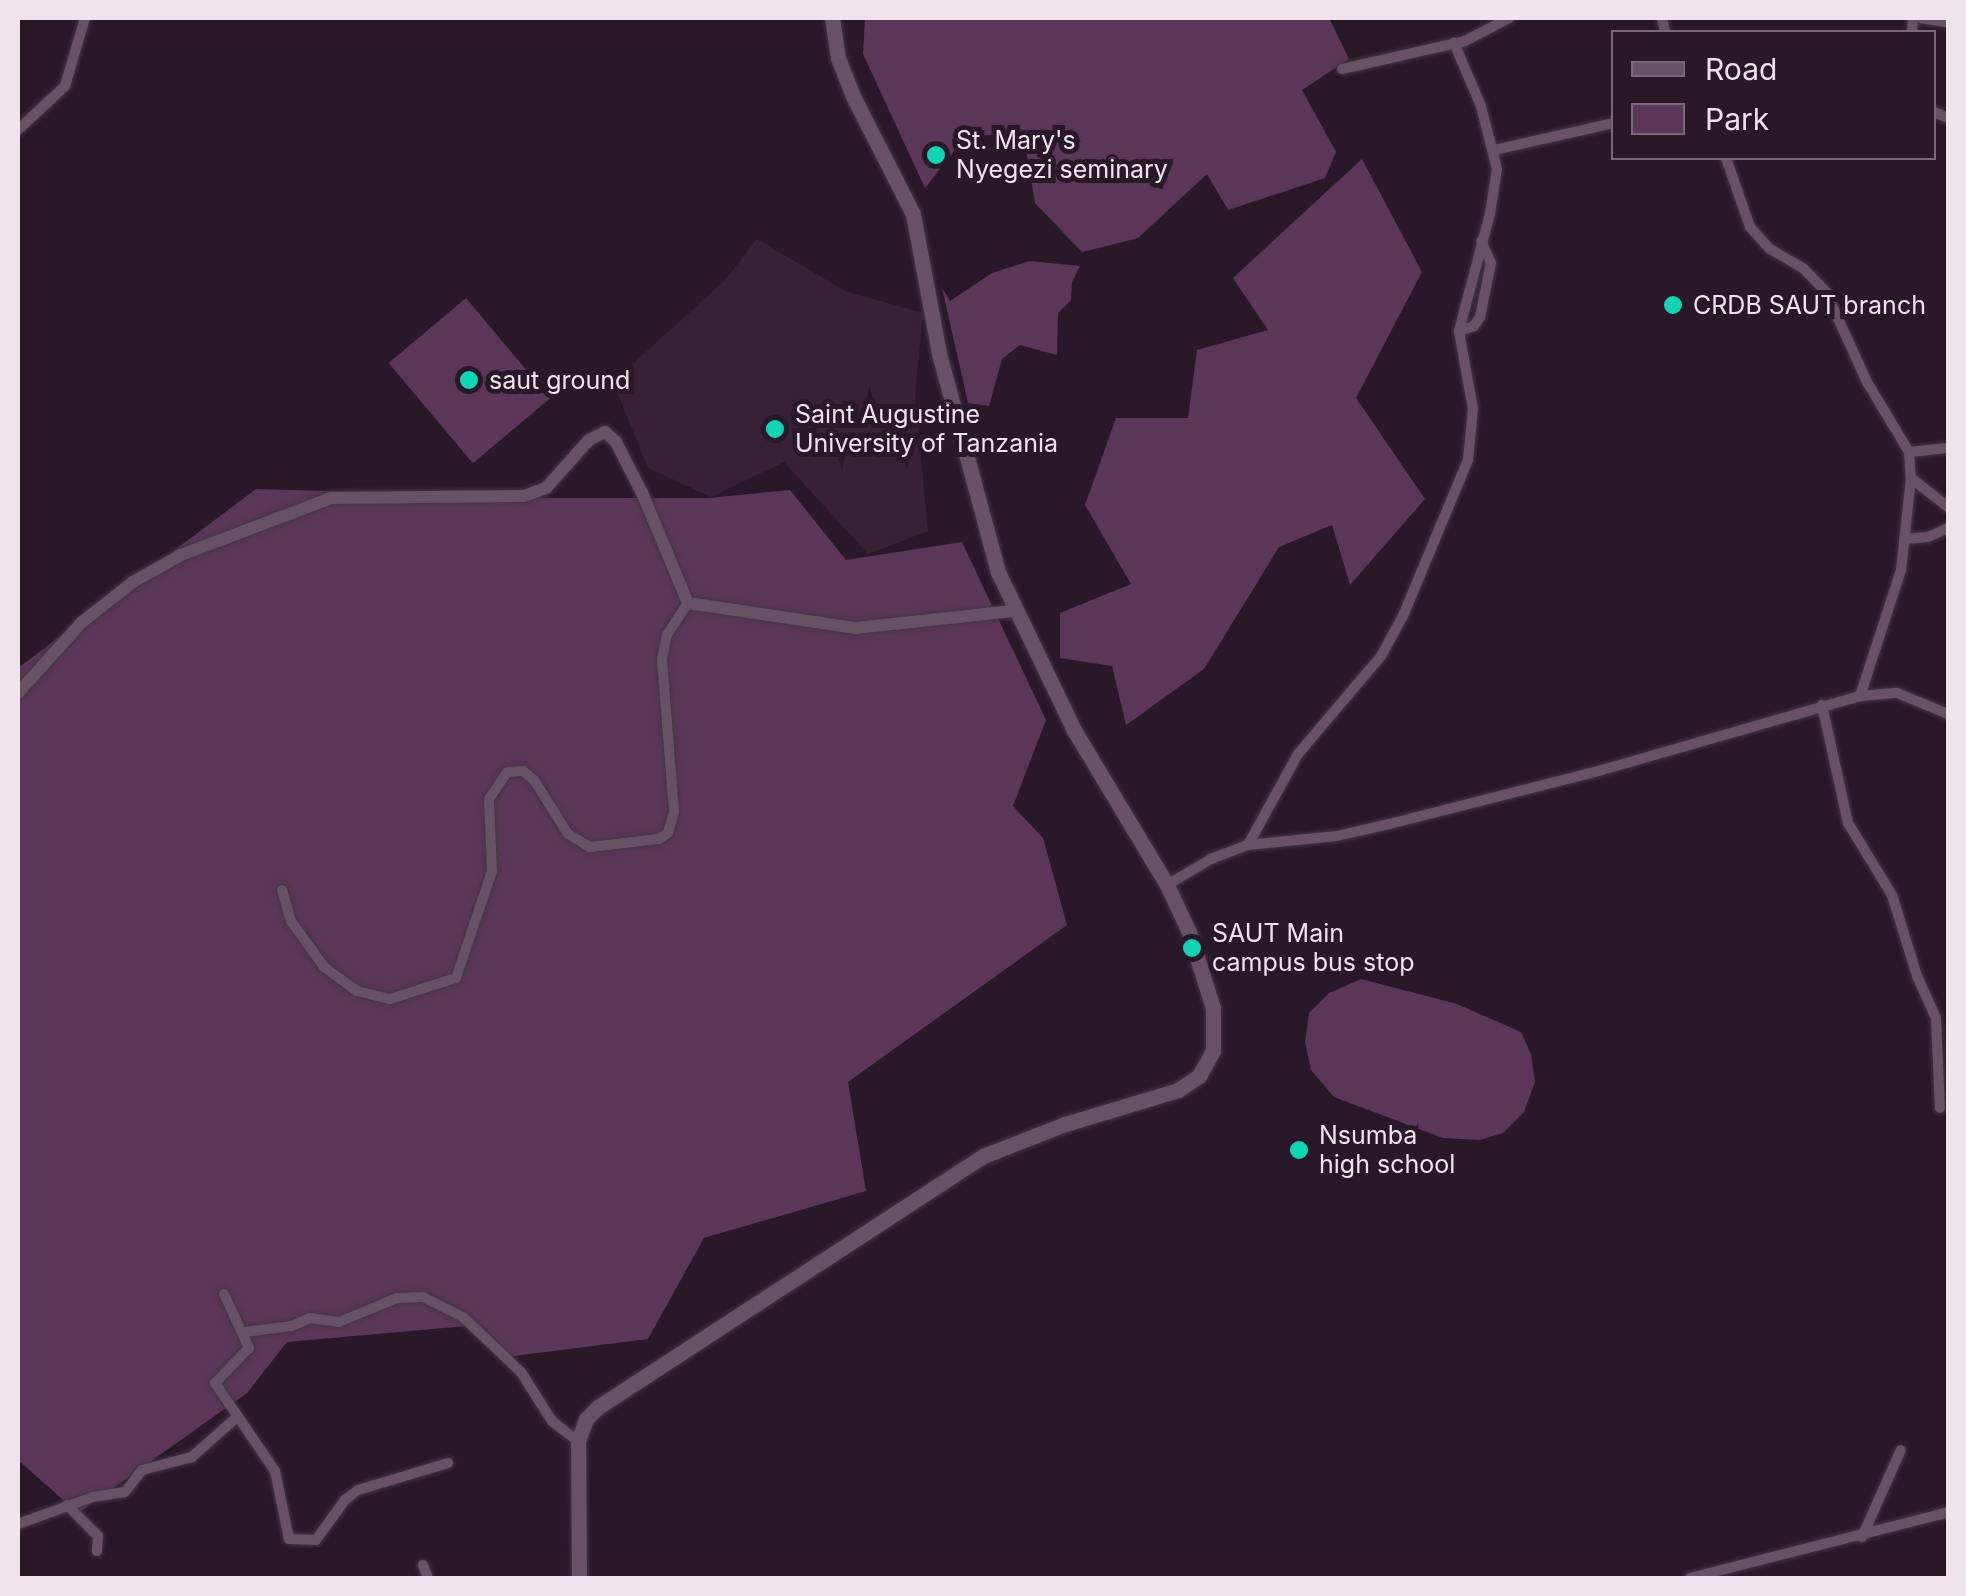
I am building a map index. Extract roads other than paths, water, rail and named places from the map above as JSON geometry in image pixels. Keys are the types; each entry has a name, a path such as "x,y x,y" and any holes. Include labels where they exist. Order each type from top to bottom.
{"main road":[{"path":"579,1578 578,1441 586,1419 598,1408 983,1156 1065,1124 1165,1096 1200,1076 1213,1051 1213,1008 1201,964 1168,885 1074,730 1013,612 982,522 939,353 908,201 838,58 832,18"}],"street":[{"path":"18,130 64,86 85,18"},
{"path":"1342,70 1478,37 1509,18"},
{"path":"1921,18 1948,23"},
{"path":"1464,65 1478,37"},
{"path":"1248,845 1298,754 1381,656 1455,496 1474,434 1459,331 1496,189 1494,150 1454,44"},
{"path":"1494,150 1611,124"},
{"path":"1727,160 1750,227 1770,249 1804,270 1826,292 1868,382 1909,452 1912,478 1897,591 1860,696"},
{"path":"1459,331 1478,322 1491,262 1481,242"},
{"path":"1463,312 1484,294"},
{"path":"18,692 81,622 133,582 181,555 332,498 524,496 546,488 589,440 605,432 616,442 643,495 688,603"},
{"path":"1909,452 1948,448"},
{"path":"1912,478 1948,508"},
{"path":"1904,540 1928,537 1948,528"},
{"path":"688,603 856,628 1013,612"},
{"path":"282,890 291,920 324,968 358,992 390,999 456,978 492,871 489,800 507,772 523,771 534,780 578,843 590,848 659,840 674,824 662,658 667,635 688,603"},
{"path":"1168,885 1212,859 1248,845 1337,836 1389,824 1602,770 1860,696 1897,693 1948,714"},
{"path":"1822,705 1848,822 1892,895 1917,976 1936,1018 1940,1108"},
{"path":"224,1294 250,1348 215,1383 275,1471 286,1535 300,1542 324,1534 350,1494 448,1463"},
{"path":"245,1332 292,1326 310,1318 340,1322 362,1309 422,1296 463,1317 521,1372 552,1421 578,1441"},
{"path":"18,1524 67,1505 125,1492 142,1470 192,1457 237,1417"},
{"path":"1862,1537 1901,1450"},
{"path":"67,1505 98,1536 96,1552"},
{"path":"1690,1578 1948,1512"},
{"path":"423,1565 428,1578"}],"place":[{"name":"St. Mary's Nyegezi seminary","path":"936,155"},
{"name":"CRDB SAUT branch","path":"1673,305"},
{"name":"saut ground","path":"469,380"},
{"name":"Saint Augustine University of Tanzania","path":"775,429"},
{"name":"SAUT Main campus bus stop","path":"1192,948"},
{"name":"Nsumba high school","path":"1299,1150"}]}
